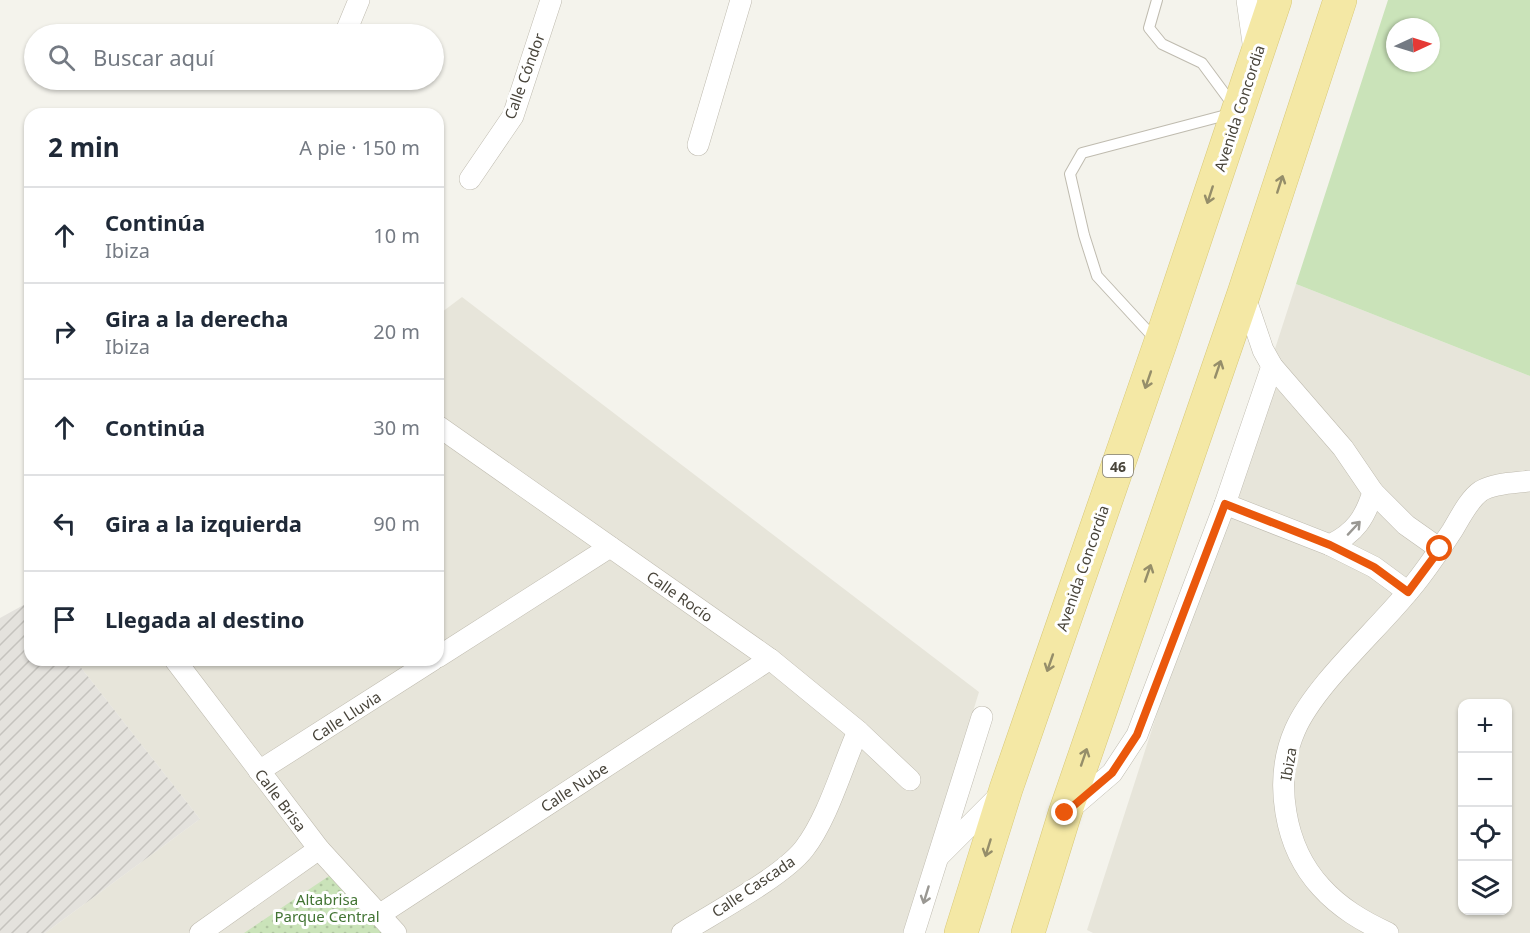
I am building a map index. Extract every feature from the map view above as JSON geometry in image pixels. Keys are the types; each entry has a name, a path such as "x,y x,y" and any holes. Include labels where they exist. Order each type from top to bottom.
{"main road":[{"name":"Avenida Concordia","path":"961,933 1006,789 1160,344 1275,0"},
{"path":"1028,933 1065,813 1244,293 1340,0"}],"street":[{"path":"349,24 359,0"},
{"name":"Calle Cóndor","path":"470,179 513,116 551,0"},
{"path":"698,145 741,0"},
{"path":"1247,0 1255,60"},
{"path":"1244,293 1263,350 1272,366 1343,448 1373,492 1406,525 1440,549"},
{"path":"1065,813 1112,773 1137,735 1225,504 1272,366"},
{"name":"Calle Rocío","path":"444,436 610,547 770,659 858,731 910,780"},
{"name":"Ibiza","path":"1388,933 1362,921 1341,906 1320,886 1302,859 1289,829 1283,794 1284,769 1295,730 1316,696 1408,592 1474,498 1481,491 1529,485"},
{"path":"1330,545 1356,529 1369,506 1373,492"},
{"path":"1225,504 1330,545 1374,567 1408,592"},
{"path":"444,653 610,547"},
{"name":"Calle Nube","path":"379,915 770,659"},
{"name":"Calle Brisa","path":"179,666 319,849 396,933"},
{"name":"Calle Lluvia","path":"259,771 424,666"},
{"path":"914,933 982,717"},
{"name":"Calle Cascada","path":"682,933 788,866 804,849 816,830 858,731"},
{"path":"937,857 1006,789"},
{"path":"200,933 319,849"}],"lane":[{"path":"1157,0 1149,28 1162,44 1202,63 1237,112 1082,153 1070,174 1084,235 1098,276 1160,344"}],"shaded area":[{"path":"1296,284 1530,376 1530,933 1093,933 1087,930"},
{"path":"462,297 979,692 905,933 45,933 200,819 80,666 444,666 444,310"},
{"path":"24,605 24,666 80,666 200,819 45,933 0,933 0,618"}],"green space":[{"path":"1388,0 1530,0 1530,376 1296,284"},
{"name":"Altabrisa Parque Central","path":"332,874 384,933 244,933"}],"route":[{"path":"1065,813 1112,773 1137,735 1225,504 1330,545 1374,567 1408,592 1440,549"}]}
